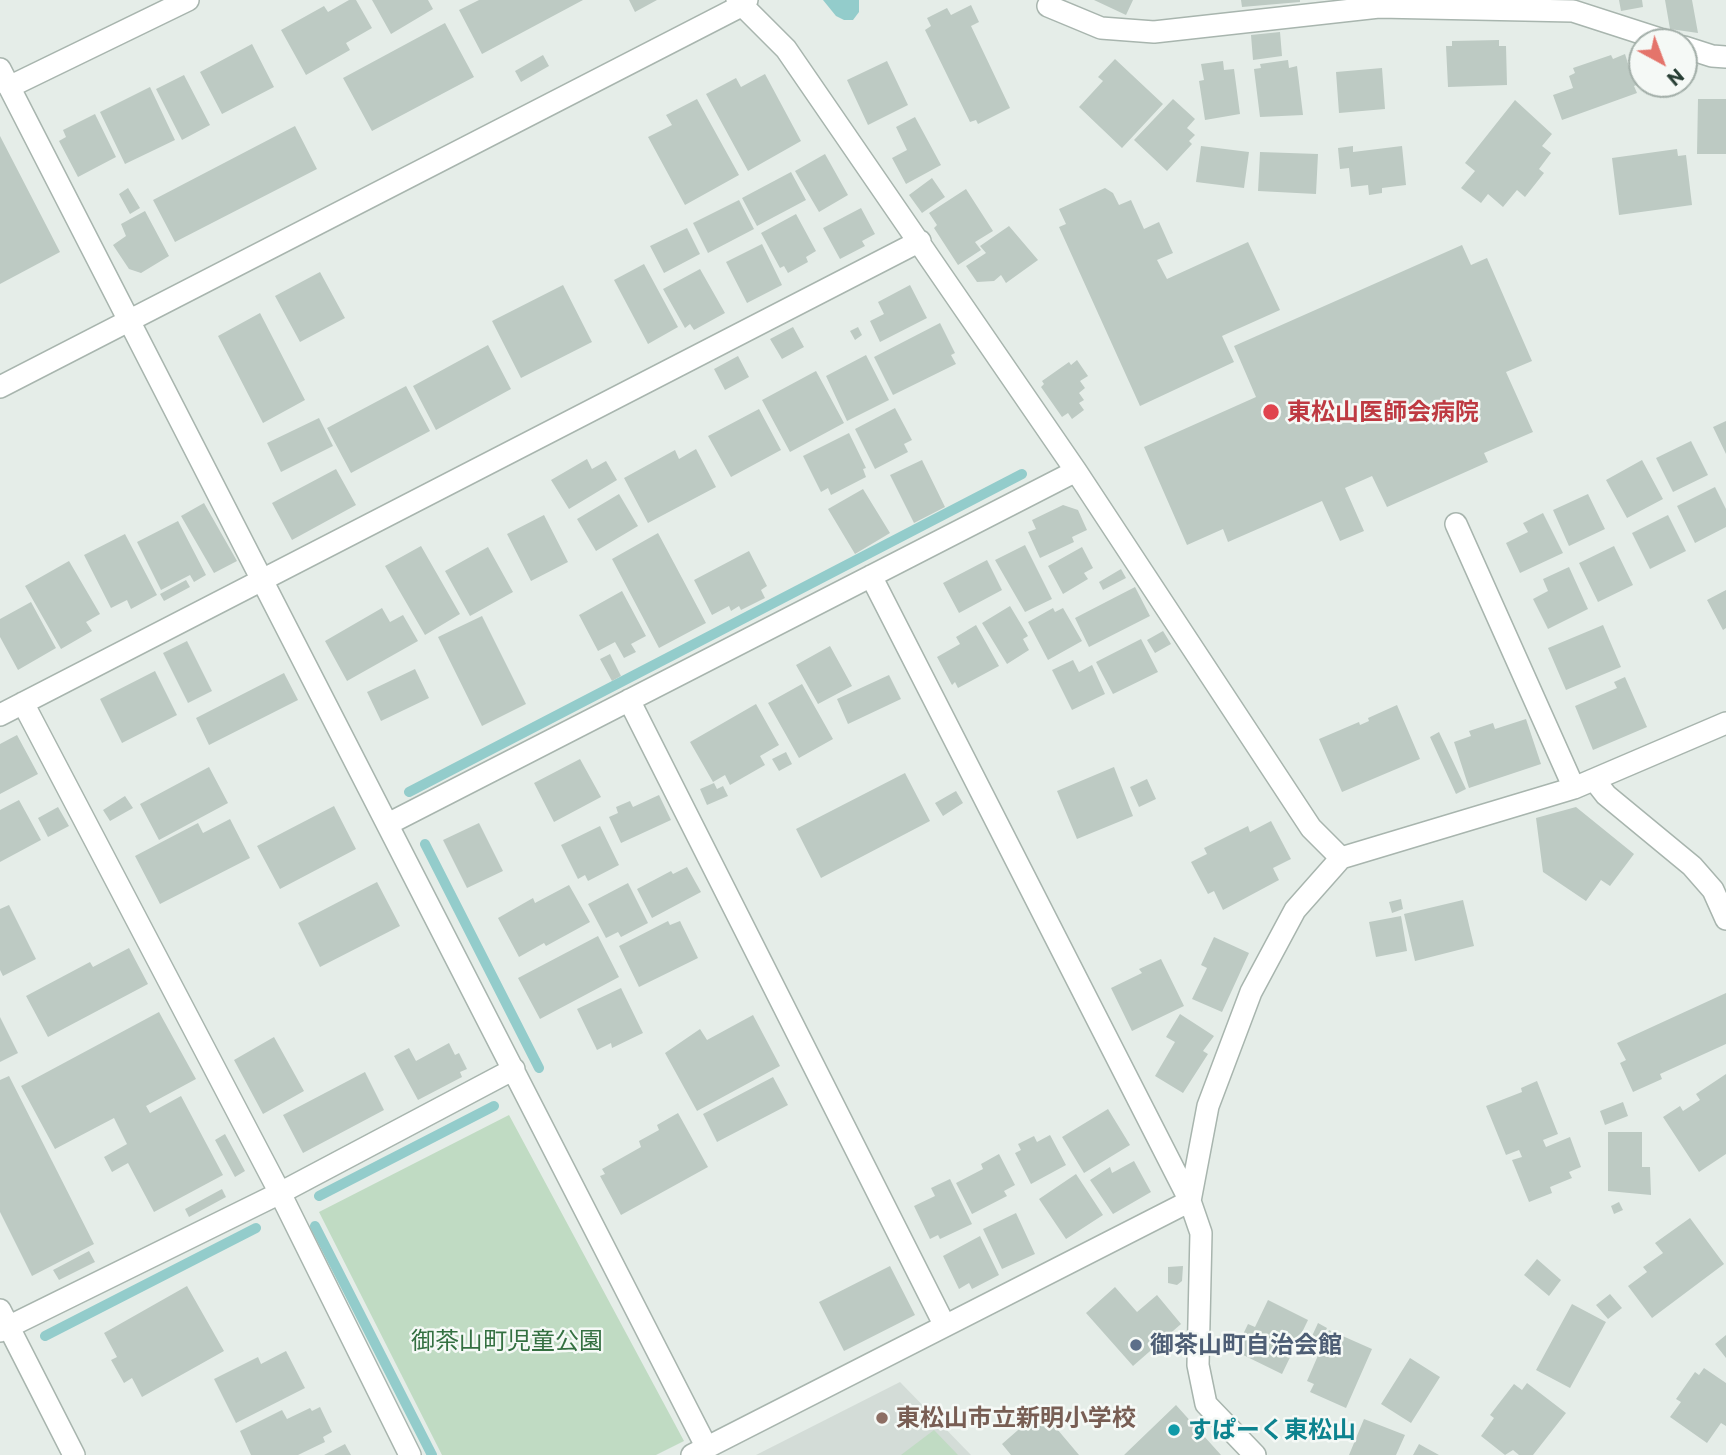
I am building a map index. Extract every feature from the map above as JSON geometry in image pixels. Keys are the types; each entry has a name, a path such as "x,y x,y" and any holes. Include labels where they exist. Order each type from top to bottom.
{"street":[{"path":"188,0 5,78 514,1069 699,1451 1190,1200"},
{"path":"0,387 742,2 786,49 1076,471 1311,828 1341,858"},
{"path":"1048,6 1101,27 1154,32 1379,7 1573,10 1628,28"},
{"path":"1698,52 1726,57"},
{"path":"0,715 920,241"},
{"path":"388,824 1076,471"},
{"path":"1456,524 1574,788"},
{"path":"871,576 1190,1200 1201,1233 1198,1365 1206,1404 1255,1455"},
{"path":"629,700 945,1326"},
{"path":"23,703 280,1193 410,1455"},
{"path":"1190,1200 1208,1106 1251,992 1295,910 1341,858 1595,781 1726,723"},
{"path":"1595,781 1606,795 1692,866 1713,890 1726,919"},
{"path":"74,1455 3,1323 280,1193 514,1069"}],"shaded area":[{"name":"東松山市立新明小学校","path":"900,1382 971,1455 756,1455"}],"green space":[{"name":"御茶山町児童公園","path":"509,1115 684,1441 656,1455 442,1455 319,1212"},
{"path":"934,1430 958,1455 901,1455"}],"water":[{"path":"823,0 859,0 859,12 853,20 844,20 836,16"}],"building":[{"path":"349,0 356,0 372,28 346,43 350,50 306,75 281,30 324,6 328,12"},
{"path":"372,0 428,0 433,9 391,34"},
{"path":"479,0 583,0 482,54 459,10"},
{"path":"629,0 657,0 635,12"},
{"path":"1094,0 1133,0 1126,15"},
{"path":"1241,0 1300,0 1300,2 1242,7"},
{"path":"1619,0 1642,0 1643,7 1621,11"},
{"path":"1665,0 1692,0 1697,28 1670,28"},
{"path":"971,5 979,22 971,26 1010,108 978,124 976,120 970,122 925,30 931,26 927,18 947,8 951,15"},
{"path":"445,23 474,77 372,131 343,78"},
{"path":"1280,32 1282,56 1253,60 1251,35"},
{"path":"1499,40 1499,46 1506,46 1507,85 1448,87 1446,46 1452,46 1452,41"},
{"path":"252,44 274,87 222,114 200,72"},
{"path":"1625,54 1628,64 1628,96 1562,120 1553,95 1573,88 1569,76 1575,73 1573,68 1611,55 1613,59"},
{"path":"543,55 549,66 521,82 515,71"},
{"path":"1115,59 1163,104 1122,148 1079,107 1103,81 1098,77"},
{"path":"1288,60 1289,68 1297,66 1303,115 1260,117 1254,69 1261,68 1260,64"},
{"path":"887,61 908,105 868,125 847,80"},
{"path":"1223,61 1224,70 1234,69 1240,114 1205,120 1199,81 1204,80 1201,64"},
{"path":"1382,68 1385,109 1339,113 1336,72"},
{"path":"765,74 801,141 748,171 706,94 736,78 741,87"},
{"path":"184,75 210,125 182,140 156,89"},
{"path":"150,87 175,140 125,164 100,112"},
{"path":"697,99 739,175 685,205 648,137 672,125 666,115"},
{"path":"1173,99 1195,119 1187,128 1195,135 1189,141 1192,144 1167,171 1134,140"},
{"path":"1698,99 1726,99 1726,154 1697,154"},
{"path":"1515,100 1552,134 1542,146 1551,153 1539,169 1544,173 1525,197 1517,190 1503,207 1488,194 1481,203 1461,188 1475,171 1465,163"},
{"path":"95,114 116,157 78,177 59,141 66,137 63,130"},
{"path":"915,117 941,165 906,184 892,158 907,150 896,127"},
{"path":"295,126 317,169 175,242 153,200"},
{"path":"0,136 60,252 0,284"},
{"path":"1201,146 1249,152 1244,188 1196,182"},
{"path":"1353,146 1353,152 1402,146 1406,185 1382,188 1382,193 1369,195 1368,185 1351,187 1349,168 1340,169 1338,148"},
{"path":"1677,149 1678,156 1686,155 1692,205 1619,215 1612,158"},
{"path":"1260,152 1318,154 1316,194 1258,191"},
{"path":"825,154 848,195 819,212 795,171"},
{"path":"791,172 806,200 757,226 742,198"},
{"path":"932,178 945,197 922,213 909,195"},
{"path":"128,188 140,208 130,214 119,194"},
{"path":"1105,188 1113,193 1119,205 1131,200 1144,229 1159,222 1173,253 1157,260 1167,279 1248,242 1280,310 1222,336 1234,362 1140,406 1059,227 1066,224 1059,209"},
{"path":"966,189 993,231 975,242 981,250 958,265 934,228 937,225 929,213"},
{"path":"739,200 754,229 708,253 693,223"},
{"path":"861,208 875,234 862,241 865,246 840,259 823,228"},
{"path":"145,211 169,256 141,273 129,269 113,245 126,236 121,224"},
{"path":"796,214 816,251 806,257 808,262 788,273 784,266 780,268 761,233"},
{"path":"1009,226 1038,260 1006,283 1001,275 994,281 977,282 966,266 986,253 980,246"},
{"path":"687,228 700,254 664,273 650,246"},
{"path":"762,244 782,285 747,303 726,262"},
{"path":"1462,245 1471,265 1487,258 1532,361 1506,372 1533,432 1484,453 1488,462 1387,507 1372,476 1345,488 1364,531 1340,541 1322,501 1228,542 1223,529 1187,545 1144,447 1256,397 1234,346"},
{"path":"644,264 678,327 648,344 614,280"},
{"path":"700,269 725,313 694,330 690,324 685,328 663,289"},
{"path":"320,272 345,318 300,342 275,296"},
{"path":"563,285 592,342 521,378 492,321"},
{"path":"910,285 927,318 880,342 870,321 884,314 878,302"},
{"path":"260,313 305,400 263,423 218,336"},
{"path":"940,323 955,353 951,355 956,364 893,395 874,357"},
{"path":"793,327 804,347 782,359 770,339"},
{"path":"858,327 862,335 855,340 850,331"},
{"path":"488,345 511,389 436,430 413,386"},
{"path":"866,355 889,400 847,421 826,376"},
{"path":"738,356 749,377 725,390 714,369"},
{"path":"1077,360 1088,376 1080,381 1085,388 1079,393 1084,400 1079,403 1084,410 1072,419 1068,413 1062,417 1041,387 1044,384 1042,381 1069,362 1071,365"},
{"path":"816,371 844,423 790,452 762,400"},
{"path":"406,386 430,431 351,473 327,428"},
{"path":"895,408 912,440 904,444 908,452 875,469 855,429"},
{"path":"759,409 781,450 731,477 708,436"},
{"path":"319,418 333,446 281,472 267,443"},
{"path":"1726,421 1726,454 1713,427"},
{"path":"849,433 866,468 863,469 866,477 831,495 828,488 821,492 803,456"},
{"path":"1691,441 1708,475 1673,492 1656,458"},
{"path":"696,449 716,487 648,523 624,478 675,450 679,459"},
{"path":"587,459 592,469 606,461 617,480 569,509 551,480"},
{"path":"922,460 945,507 914,523 890,475"},
{"path":"1642,460 1663,499 1627,518 1606,480"},
{"path":"336,469 356,505 292,540 272,503"},
{"path":"1715,487 1726,509 1726,527 1695,543 1677,506"},
{"path":"863,489 890,533 855,554 828,509"},
{"path":"619,494 638,526 596,551 577,519"},
{"path":"1588,494 1605,529 1569,546 1553,510"},
{"path":"204,503 237,561 214,573 181,516"},
{"path":"1063,505 1078,510 1087,530 1072,537 1074,542 1040,558 1028,532 1036,529 1032,520"},
{"path":"1543,513 1563,553 1520,573 1506,543 1528,532 1523,523"},
{"path":"544,515 568,562 531,581 507,534"},
{"path":"1668,515 1686,551 1650,569 1632,533"},
{"path":"178,521 206,575 194,582 190,575 161,590 137,542"},
{"path":"658,533 706,623 659,648 612,559"},
{"path":"125,534 157,595 131,609 127,600 111,608 84,555"},
{"path":"1025,545 1052,599 1025,612 995,560"},
{"path":"421,546 460,614 425,635 385,566"},
{"path":"1614,546 1633,585 1598,602 1579,563"},
{"path":"488,547 513,592 470,616 445,571"},
{"path":"1082,547 1093,568 1084,573 1088,579 1063,594 1048,566"},
{"path":"749,551 767,586 761,590 765,598 741,610 739,606 731,611 729,606 712,615 694,580"},
{"path":"987,560 1002,590 959,613 943,583"},
{"path":"69,561 100,614 86,622 92,631 61,649 25,586"},
{"path":"1569,567 1588,609 1548,629 1533,599 1548,591 1543,579"},
{"path":"1121,569 1126,578 1103,590 1099,582"},
{"path":"186,580 190,587 164,601 160,594"},
{"path":"1135,587 1150,616 1089,647 1075,618"},
{"path":"1726,590 1726,628 1723,630 1707,600"},
{"path":"622,591 646,636 631,644 636,652 624,658 615,642 598,651 579,615"},
{"path":"31,602 56,648 18,670 0,637 0,619"},
{"path":"1010,606 1028,636 1023,639 1029,650 1007,664 982,623"},
{"path":"382,608 390,622 403,615 418,641 347,681 325,641"},
{"path":"1053,608 1055,612 1063,608 1082,641 1048,660 1028,622"},
{"path":"482,616 526,704 482,726 438,637"},
{"path":"976,625 999,666 958,688 955,682 952,685 937,657 960,644 956,637"},
{"path":"1603,625 1621,667 1566,690 1548,648"},
{"path":"1163,631 1171,644 1155,653 1147,640"},
{"path":"1141,639 1158,672 1113,694 1096,662"},
{"path":"187,641 212,691 188,703 163,653"},
{"path":"830,646 852,686 818,704 796,665"},
{"path":"610,654 621,676 612,681 600,659"},
{"path":"1073,660 1079,672 1092,665 1105,694 1072,710 1052,670"},
{"path":"415,669 429,698 381,721 367,692"},
{"path":"155,671 177,715 122,743 100,699"},
{"path":"284,673 298,700 209,745 196,718"},
{"path":"889,675 901,699 848,724 837,699"},
{"path":"1625,677 1647,727 1593,750 1575,706 1617,688 1614,682"},
{"path":"802,684 833,739 799,758 768,703"},
{"path":"756,704 779,745 760,756 765,765 730,785 725,775 713,782 690,742"},
{"path":"1397,705 1420,759 1342,792 1319,739 1359,722 1360,725 1369,721 1368,718"},
{"path":"1526,719 1541,764 1469,788 1454,742 1471,736 1469,731 1493,723 1495,729"},
{"path":"1439,732 1466,789 1456,794 1430,737"},
{"path":"17,735 38,774 0,794 0,744"},
{"path":"786,752 792,764 779,771 772,759"},
{"path":"580,759 601,797 554,822 534,783"},
{"path":"209,767 228,803 159,840 140,804"},
{"path":"1114,767 1133,816 1077,839 1057,791"},
{"path":"905,773 930,821 821,878 796,829"},
{"path":"1147,779 1156,799 1139,807 1130,787"},
{"path":"714,783 717,789 723,786 728,796 707,805 700,789"},
{"path":"956,791 963,803 943,816 935,803"},
{"path":"659,795 671,820 621,843 609,817 618,813 616,807 630,801 633,807"},
{"path":"125,796 133,808 110,821 103,810"},
{"path":"19,800 41,840 0,862 0,810"},
{"path":"334,806 356,849 280,889 257,846"},
{"path":"58,807 69,826 48,837 38,818"},
{"path":"1576,807 1634,854 1610,886 1601,880 1586,901 1543,872 1536,818"},
{"path":"230,819 250,858 160,904 135,856 198,823 203,833"},
{"path":"1271,821 1291,859 1273,868 1279,880 1223,910 1214,891 1208,894 1191,862 1207,854 1204,848 1248,826 1250,832"},
{"path":"479,823 503,871 467,888 443,840"},
{"path":"600,826 619,865 588,881 585,875 578,879 561,845"},
{"path":"687,867 701,892 652,918 637,889 671,871 673,874"},
{"path":"377,882 400,926 320,967 298,923"},
{"path":"628,883 648,923 621,937 618,932 606,938 588,904"},
{"path":"569,885 590,922 519,957 498,918 533,898 535,903"},
{"path":"1401,899 1403,909 1392,913 1389,902"},
{"path":"1463,900 1474,946 1415,961 1404,914"},
{"path":"9,905 36,959 3,976 0,970 0,909"},
{"path":"1401,916 1407,951 1376,957 1369,922"},
{"path":"668,921 670,925 680,921 698,958 639,987 619,946"},
{"path":"598,936 619,977 540,1019 518,978"},
{"path":"1214,937 1249,953 1222,1012 1192,999 1207,968 1201,965"},
{"path":"129,948 148,984 48,1037 26,996 90,962 93,967"},
{"path":"1161,959 1184,1006 1132,1031 1111,988 1142,973 1139,969"},
{"path":"621,988 643,1033 612,1048 611,1043 597,1050 577,1009"},
{"path":"1726,993 1726,1044 1660,1074 1662,1079 1633,1092 1620,1063 1626,1060 1617,1043"},
{"path":"159,1012 196,1079 146,1106 150,1113 181,1096 223,1175 154,1212 128,1163 112,1172 104,1157 127,1144 114,1118 55,1149 21,1086"},
{"path":"1180,1014 1214,1036 1203,1051 1208,1054 1183,1093 1155,1076 1175,1042 1166,1037"},
{"path":"753,1015 780,1066 697,1111 665,1053 700,1029 707,1040"},
{"path":"0,1017 18,1053 0,1062"},
{"path":"274,1037 304,1091 263,1114 234,1060"},
{"path":"449,1043 455,1055 459,1053 467,1069 460,1072 462,1077 418,1100 394,1056 409,1048 416,1061"},
{"path":"365,1072 384,1110 303,1153 283,1115"},
{"path":"1726,1074 1726,1154 1699,1172 1663,1117 1680,1106 1683,1111 1700,1100 1696,1094"},
{"path":"9,1076 94,1244 32,1276 0,1212 0,1080"},
{"path":"773,1077 788,1105 717,1142 703,1114"},
{"path":"1537,1081 1558,1134 1543,1140 1546,1147 1570,1137 1581,1167 1569,1172 1572,1178 1550,1187 1552,1193 1529,1202 1512,1160 1522,1157 1519,1150 1506,1155 1486,1106 1522,1092 1521,1088"},
{"path":"1623,1102 1628,1116 1605,1125 1600,1111"},
{"path":"1108,1109 1130,1145 1084,1173 1062,1137"},
{"path":"678,1113 708,1167 621,1215 600,1176 605,1174 602,1169 641,1147 639,1141 659,1130 657,1125"},
{"path":"1608,1132 1642,1132 1642,1167 1650,1167 1651,1195 1608,1191"},
{"path":"225,1134 245,1171 235,1177 215,1140"},
{"path":"1050,1135 1066,1165 1031,1184 1015,1153 1021,1150 1018,1144 1034,1136 1037,1142"},
{"path":"999,1154 1015,1185 1004,1191 1007,1196 972,1214 956,1183 983,1169 981,1164"},
{"path":"1134,1161 1151,1192 1113,1214 1090,1180 1110,1167 1112,1173"},
{"path":"1076,1174 1103,1215 1066,1239 1039,1199"},
{"path":"950,1179 972,1224 940,1239 938,1235 930,1239 914,1206 935,1196 931,1188"},
{"path":"222,1189 226,1197 189,1217 185,1209"},
{"path":"1619,1202 1623,1210 1614,1214 1611,1206"},
{"path":"1016,1213 1035,1254 1002,1269 983,1229"},
{"path":"1690,1218 1724,1264 1652,1318 1628,1286 1647,1272 1643,1267 1663,1253 1655,1243"},
{"path":"980,1236 999,1275 972,1289 969,1283 959,1289 943,1256"},
{"path":"89,1251 95,1262 59,1280 53,1270"},
{"path":"1537,1259 1561,1280 1549,1296 1524,1275"},
{"path":"890,1266 915,1315 844,1351 819,1302"},
{"path":"1183,1266 1182,1281 1177,1285 1168,1283 1168,1267"},
{"path":"187,1286 224,1351 142,1397 132,1378 124,1383 111,1360 117,1357 104,1333"},
{"name":"御茶山町自治会館","path":"1115,1287 1137,1312 1157,1295 1181,1324 1133,1366 1086,1313"},
{"path":"1610,1294 1622,1308 1608,1319 1596,1305"},
{"path":"1268,1300 1308,1320 1282,1374 1235,1351 1248,1324 1255,1327"},
{"path":"1572,1304 1606,1322 1570,1388 1536,1370"},
{"path":"1318,1323 1327,1328 1316,1351 1307,1347"},
{"path":"1329,1330 1372,1349 1346,1408 1310,1392 1314,1384 1307,1381"},
{"path":"1726,1335 1726,1358 1715,1344"},
{"path":"286,1351 305,1388 236,1423 214,1379 258,1357 261,1364"},
{"path":"1410,1358 1440,1377 1411,1423 1381,1404"},
{"path":"1704,1368 1726,1383 1726,1426 1721,1423 1707,1443 1670,1417 1681,1402 1676,1399 1695,1372 1699,1375"},
{"path":"1527,1383 1566,1413 1533,1455 1519,1455 1513,1450 1505,1455 1481,1436 1494,1418 1490,1415 1514,1384 1522,1390"},
{"name":"すぱーく東松山","path":"1176,1405 1221,1455 1124,1455"},
{"path":"320,1407 332,1432 323,1437 325,1442 298,1455 251,1455 240,1431 282,1410 287,1419 310,1408 312,1411"},
{"path":"1041,1410 1079,1455 1011,1455 1002,1444"},
{"path":"1364,1419 1405,1435 1396,1455 1349,1455"},
{"path":"345,1444 351,1455 324,1455"},
{"path":"1419,1444 1439,1455 1413,1455"}],"waterway":[{"path":"409,792 1022,474"},
{"path":"425,844 539,1068"},
{"path":"319,1196 494,1106"},
{"path":"315,1226 432,1455"},
{"path":"45,1336 256,1228"}],"place":[{"name":"東松山医師会病院","path":"1271,412"},
{"name":"御茶山町自治会館","path":"1136,1345"},
{"name":"東松山市立新明小学校","path":"882,1418"},
{"name":"すぱーく東松山","path":"1174,1430"}]}
